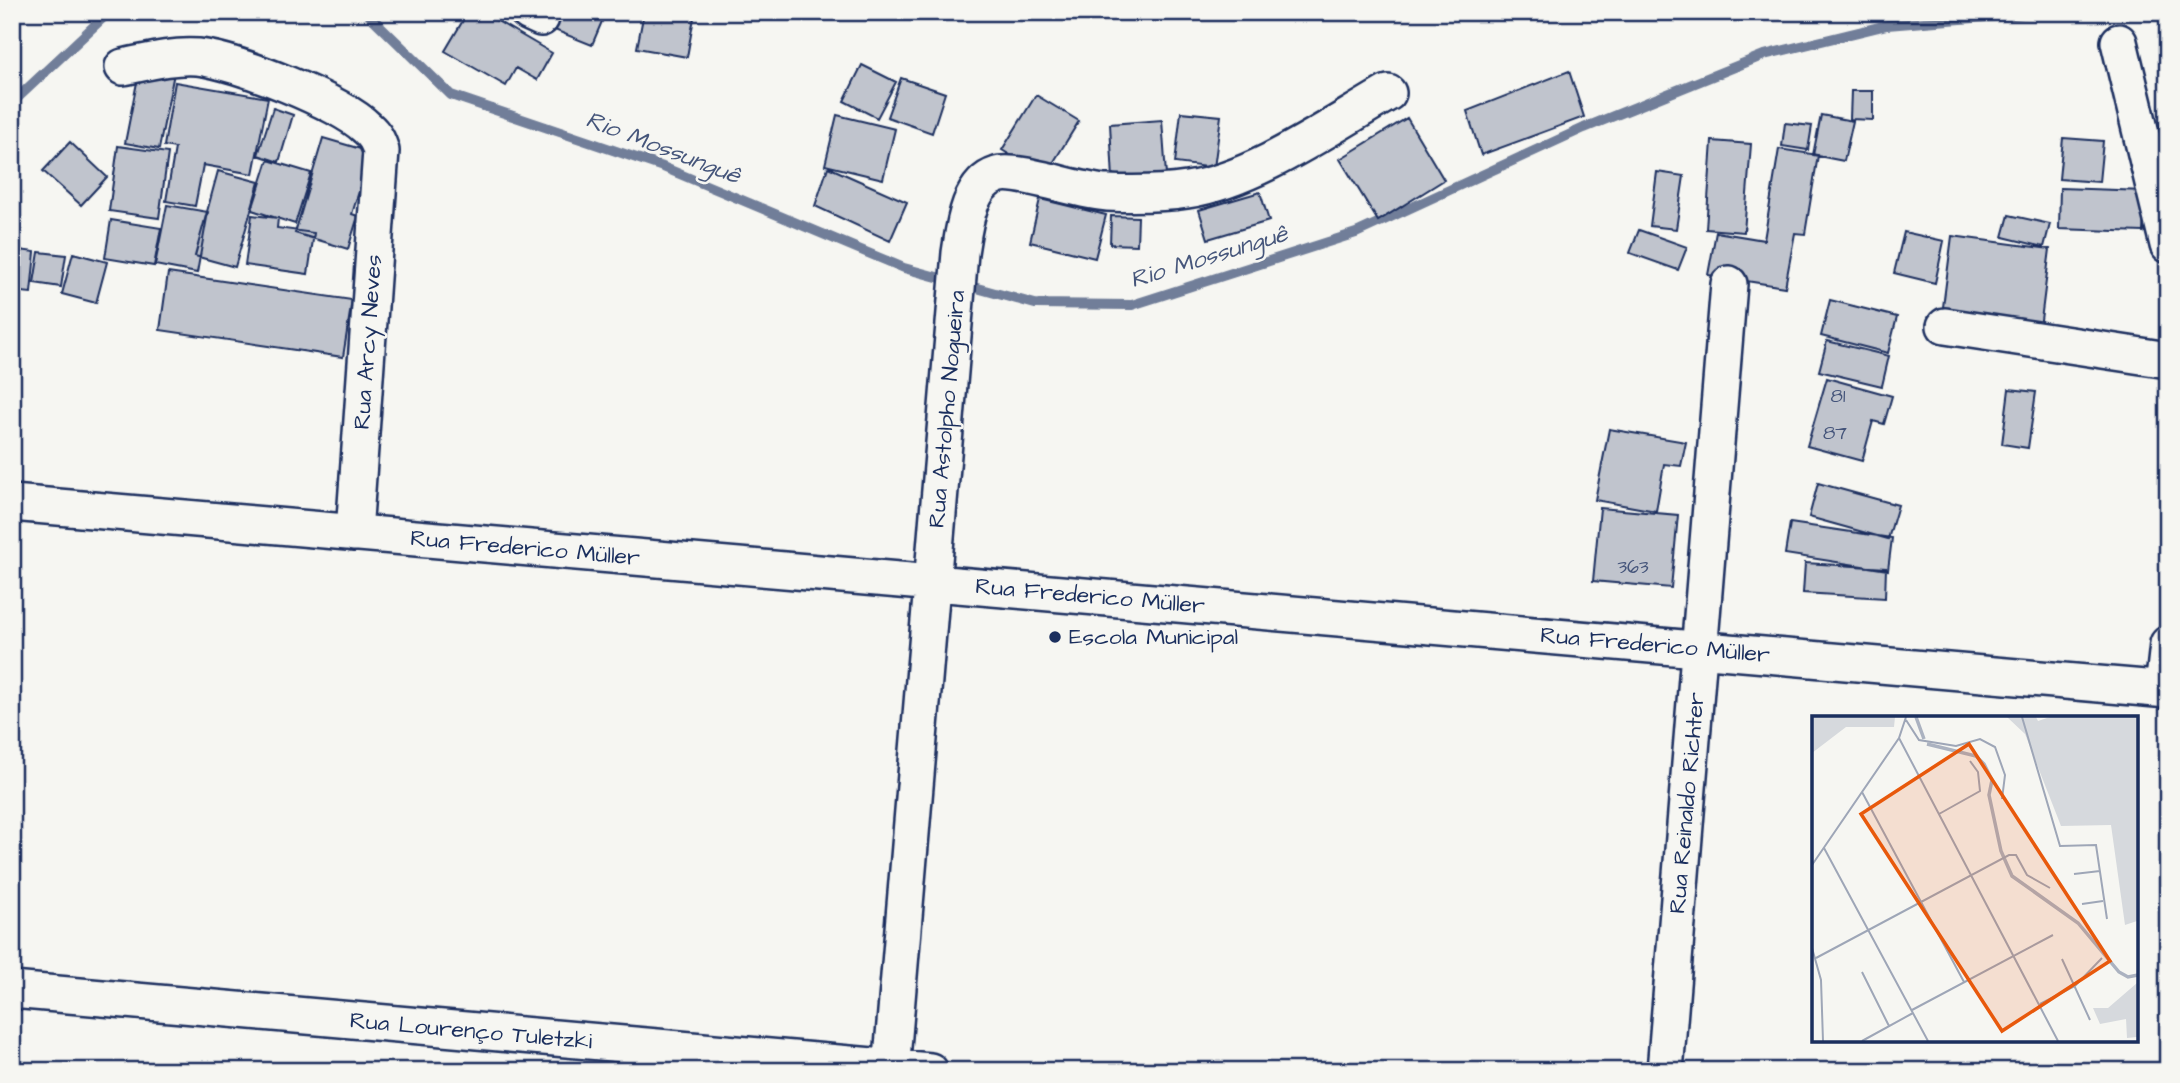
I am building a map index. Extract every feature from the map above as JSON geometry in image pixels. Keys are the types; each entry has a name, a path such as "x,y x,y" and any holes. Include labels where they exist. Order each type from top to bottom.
{"street":[{"path":"2119,42 2168,245"},
{"name":"Rua Arcy Neves","path":"123,67 160,59 197,57 241,66 341,111 365,126 377,138 381,151 354,533"},
{"name":"Rua Astolpho Nogueira","path":"891,1069 960,253 964,224 973,201 982,184 997,174 1014,174 1103,193 1150,194 1188,190 1220,182 1260,166 1388,93"},
{"name":"Rua Reinaldo Richter","path":"1665,1071 1730,284"},
{"path":"1945,327 2168,360"},
{"name":"Rua Frederico Müller","path":"12,503 2165,690"},
{"path":"2165,690 2168,644"},
{"name":"Rua Lourenço Tuletzki","path":"12,990 930,1071"}],"building":[{"path":"468,12 482,12 552,53 537,80 516,68 506,86 445,51"},
{"path":"547,12 606,12 592,45 542,25"},
{"path":"644,12 695,12 687,57 637,48"},
{"path":"862,65 896,82 877,118 844,101"},
{"path":"140,67 174,73 159,149 125,143"},
{"path":"1569,71 1584,117 1481,155 1467,111"},
{"path":"901,78 945,93 932,133 887,117"},
{"path":"175,82 268,98 253,174 203,165 195,206 166,201 175,148 164,146"},
{"path":"1851,91 1873,91 1873,120 1850,119"},
{"path":"1036,95 1079,121 1045,176 1002,150"},
{"path":"273,108 293,115 279,162 258,155"},
{"path":"1181,112 1221,116 1214,168 1175,163"},
{"path":"837,115 895,129 883,179 825,165"},
{"path":"1821,115 1853,121 1844,161 1813,155"},
{"path":"1407,118 1444,180 1378,221 1340,159"},
{"path":"1162,120 1166,175 1113,179 1110,124"},
{"path":"1785,123 1812,126 1808,150 1782,146"},
{"path":"323,138 371,152 352,214 358,216 348,249 295,233"},
{"path":"2063,138 2103,141 2099,182 2059,179"},
{"path":"1712,141 1751,144 1744,232 1706,229"},
{"path":"70,142 107,177 81,205 43,171"},
{"path":"118,146 168,153 159,218 109,211"},
{"path":"1779,149 1818,155 1805,234 1795,233 1785,287 1708,275 1716,232 1764,240"},
{"path":"268,160 311,173 295,224 252,210"},
{"path":"828,167 907,202 890,241 815,206"},
{"path":"218,171 259,182 235,267 195,256"},
{"path":"1657,172 1684,176 1676,229 1650,226"},
{"path":"2060,188 2145,191 2143,232 2059,229"},
{"path":"1260,192 1269,221 1208,239 1199,210"},
{"path":"1040,199 1106,215 1095,258 1030,242"},
{"path":"167,205 208,212 197,273 155,265"},
{"path":"252,215 278,218 277,228 314,233 308,274 245,265"},
{"path":"2009,215 2050,224 2044,247 2003,237"},
{"path":"1111,216 1138,217 1137,245 1110,244"},
{"path":"111,220 161,228 154,266 105,258"},
{"path":"1639,230 1687,247 1678,270 1630,253"},
{"path":"1904,232 1944,241 1935,283 1894,273"},
{"path":"1952,236 2050,249 2040,328 1942,315"},
{"path":"12,249 35,252 31,293 12,291"},
{"path":"39,252 66,255 61,287 34,283"},
{"path":"73,253 107,262 96,303 62,294"},
{"path":"168,273 352,300 343,357 160,330"},
{"path":"1830,300 1897,317 1888,353 1821,336"},
{"path":"1827,341 1889,356 1882,386 1819,371"},
{"path":"1827,378 1892,396 1884,424 1873,421 1862,461 1807,446"},
{"path":"2009,389 2036,392 2028,448 2002,444"},
{"path":"1609,429 1686,442 1681,466 1664,464 1656,511 1595,500"},
{"path":"1818,483 1898,505 1888,539 1809,517"},
{"path":"1600,508 1678,515 1671,588 1593,581"},
{"path":"1790,523 1892,538 1888,570 1785,554"},
{"path":"1805,563 1886,568 1885,598 1803,593"}],"waterway":[{"name":"Rio Mossunguê","path":"12,103 109,12"},
{"name":"Rio Mossunguê","path":"366,12 451,95 663,167 904,268 1035,304 1132,305 1356,233 1584,128 1764,55 1887,25 2048,12"}],"place":[{"name":"Escola Municipal","path":"1055,637"}]}
